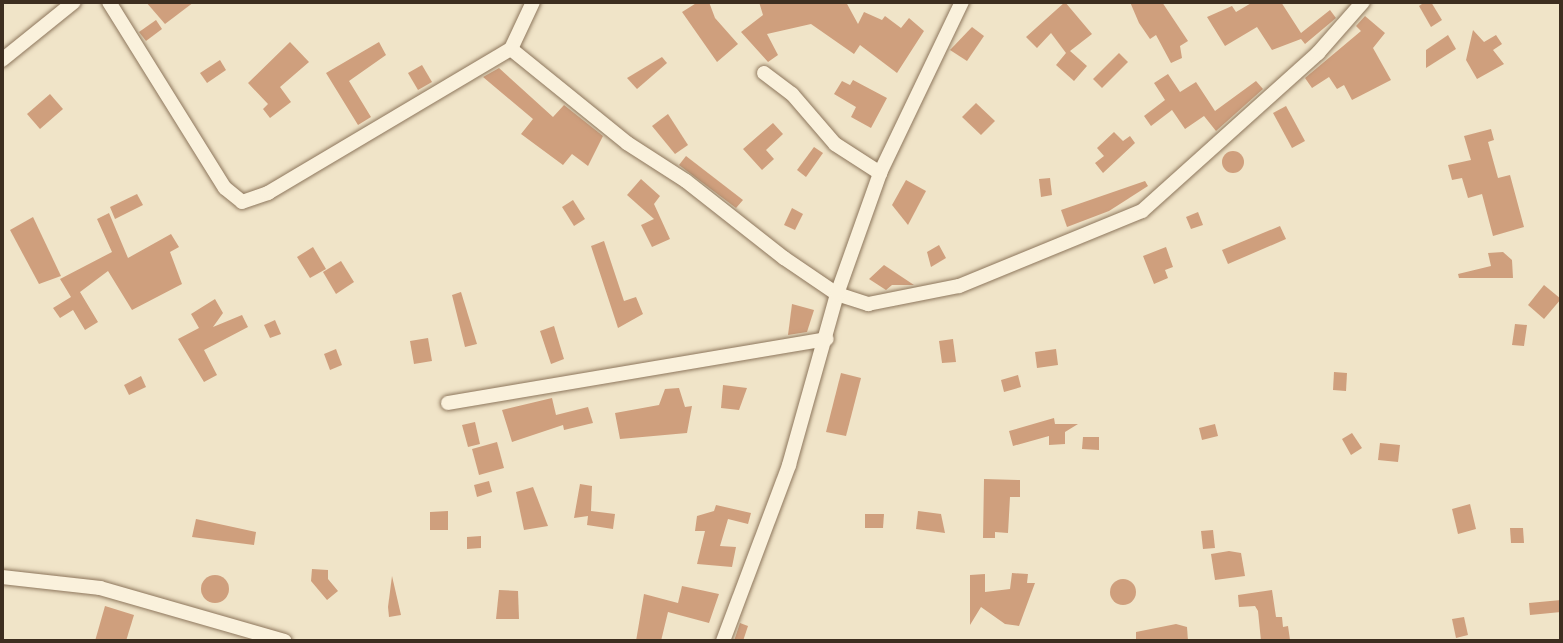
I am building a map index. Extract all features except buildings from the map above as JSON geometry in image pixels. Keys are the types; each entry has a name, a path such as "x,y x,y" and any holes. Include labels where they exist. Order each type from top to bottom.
{"street":[{"path":"48,2 56,16"},
{"path":"2,60 74,2"},
{"path":"109,2 225,188 242,202 268,193 511,49 533,2"},
{"path":"723,641 772,515 827,339 837,294 880,173 962,2"},
{"path":"511,49 627,143 837,294 868,304 922,297 1142,211 1318,53 1363,2"},
{"path":"764,73 792,94 835,144 880,173"},
{"path":"448,403 827,339"},
{"path":"2,577 100,588 285,641"}]}
